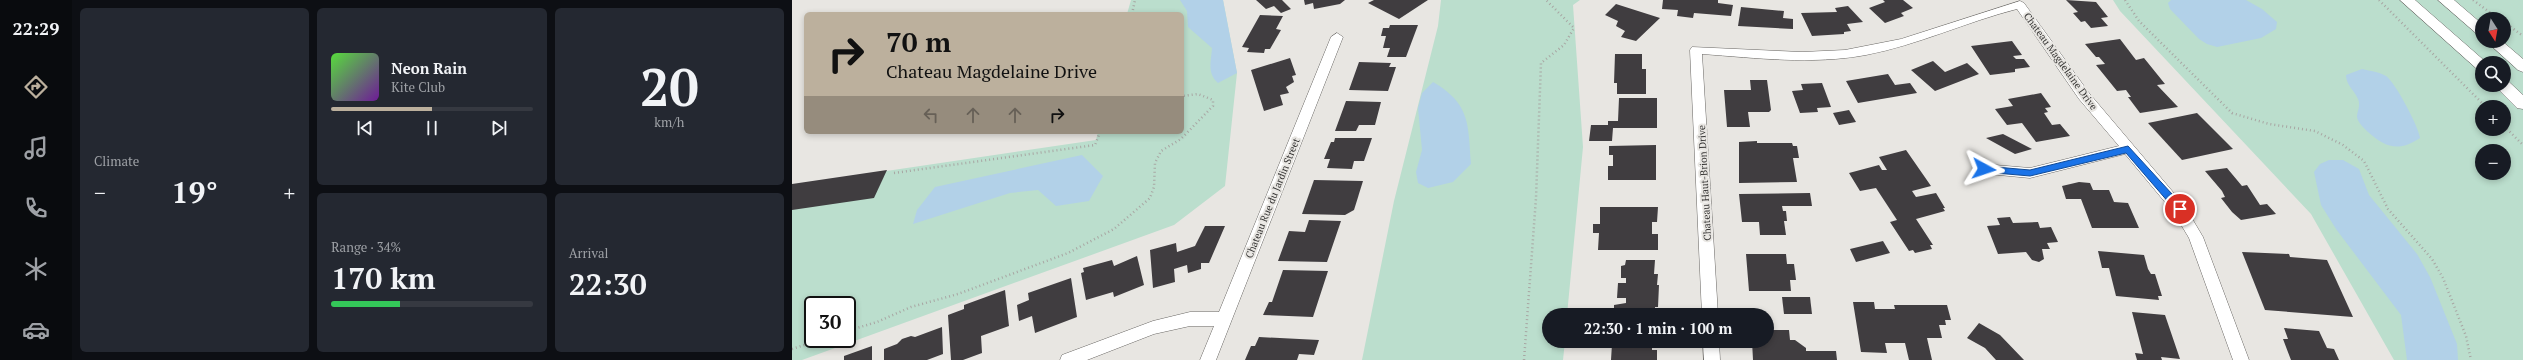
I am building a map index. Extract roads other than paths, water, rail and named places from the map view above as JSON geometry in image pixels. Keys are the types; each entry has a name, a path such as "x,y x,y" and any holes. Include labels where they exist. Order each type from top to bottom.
{"street":[{"path":"2407,0 2475,60"},
{"path":"2445,0 2475,25"},
{"name":"Chateau Magdelaine Drive","path":"1696,50 1798,56 1865,52 1906,42 1991,11 2020,5 2084,96 2180,209 2196,237 2241,360"},
{"name":"Chateau Rue du Jardin Street","path":"1208,360 1337,37"},
{"path":"2501,48 2523,67"},
{"name":"Chateau Haut-Brion Drive","path":"1696,50 1710,308"},
{"path":"2510,92 2523,104"},
{"path":"1984,169 2030,173 2128,149"},
{"path":"1068,360 1153,328 1190,319 1224,319"},
{"path":"1711,348 1712,360"}],"water":[{"path":"1180,0 1223,0 1237,73 1218,83 1212,75 1210,67 1212,48 1188,27 1187,11"},
{"path":"2171,0 2246,0 2262,9 2277,22 2276,29 2261,38 2217,47 2207,44 2199,39 2170,9 2168,3"},
{"path":"2362,69 2381,74 2390,80 2411,115 2419,132 2420,138 2406,145 2387,145 2368,132 2361,125 2357,117 2359,102 2347,82 2346,75"},
{"path":"1433,82 1445,90 1461,107 1468,127 1471,164 1453,182 1428,188 1418,183 1416,172 1422,150 1418,108 1422,93"},
{"path":"1082,155 1103,176 1089,201 1056,206 1038,190 1010,193 913,224 917,210 935,187"},
{"path":"2329,160 2343,160 2359,169 2369,195 2417,254 2430,277 2457,344 2458,360 2407,360 2401,315 2336,229 2321,205 2314,172 2320,164"}]}
